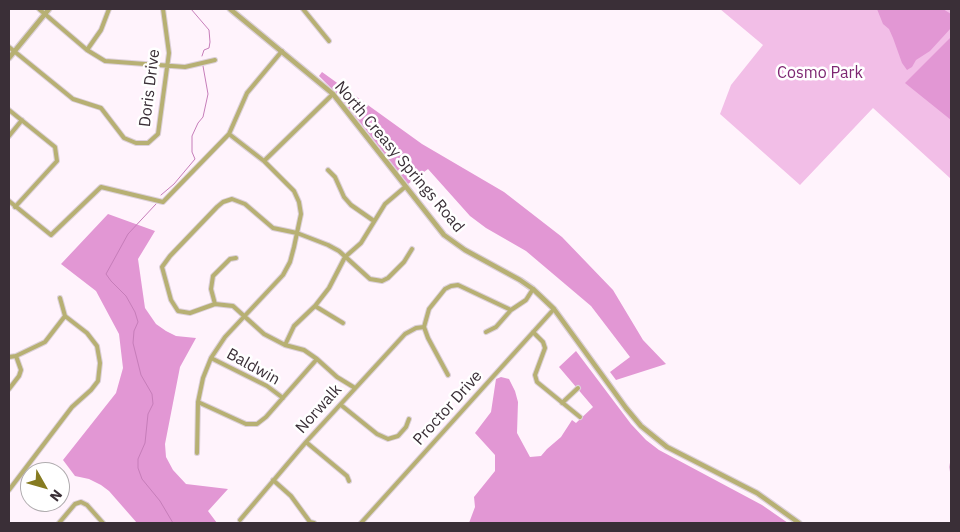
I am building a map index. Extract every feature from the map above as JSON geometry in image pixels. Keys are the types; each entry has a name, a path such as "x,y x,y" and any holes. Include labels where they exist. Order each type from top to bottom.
{"street":[{"path":"38,9 87,50 105,62 185,67 215,60"},
{"path":"9,58 49,9"},
{"path":"87,50 101,30 109,9"},
{"name":"Doris Drive","path":"9,47 73,99 101,108 124,138 136,143 148,143 158,134 169,53 163,9"},
{"name":"North Creasy Springs Road","path":"230,9 333,94 440,231 454,243 534,289 554,309 626,408 647,431 667,447 757,493 799,523"},
{"path":"302,9 329,41"},
{"path":"9,202 51,236 100,187 163,202 229,134 248,93 282,51"},
{"path":"264,162 333,94"},
{"path":"9,110 54,147 57,161 15,207"},
{"path":"9,136 22,120"},
{"path":"197,454 198,402 203,378 211,358 244,315 283,274 290,262 301,214 299,202 294,191 264,162 229,134"},
{"path":"328,170 335,177 344,197 351,205 374,221"},
{"path":"285,345 294,326 315,306 329,288 345,257 361,243 385,204 405,187"},
{"path":"355,388 336,377 317,359 304,350 285,345 264,334 233,306 215,304 190,313 178,311 171,300 162,267 164,262 228,199 236,199 245,204 273,228 297,233 328,244 339,251 370,279 382,281 388,278 404,262 412,249"},
{"path":"215,304 211,288 213,276 230,260 236,258"},
{"path":"448,375 424,327 426,316 432,304 445,289 458,285 468,288 511,310"},
{"path":"486,332 496,327 511,310 526,300 534,289"},
{"path":"9,490 72,407 98,381 100,363 97,346 87,333 65,316 60,298"},
{"path":"315,306 343,323"},
{"name":"Proctor Drive","path":"360,523 554,309"},
{"path":"9,357 16,356 45,342 65,316"},
{"name":"Norwalk","path":"240,520 306,442 405,334 416,328 424,327"},
{"path":"533,332 543,342 545,348 535,375 536,379 540,385 580,417"},
{"path":"9,389 19,376 21,370 16,356"},
{"name":"Baldwin","path":"211,358 267,386 282,398"},
{"path":"198,402 246,424 252,425 261,422 317,359"},
{"path":"562,403 578,388"},
{"path":"341,405 377,434 388,439 398,436 406,427 409,419"},
{"path":"306,442 347,476 349,481"},
{"path":"273,480 291,496 311,523"},
{"path":"59,523 75,504 81,502 88,505 103,523"}],"green space":[{"name":"Cosmo Park","path":"720,9 951,9 951,179 873,108 800,185 720,114 731,85 763,45"}],"shaded area":[{"path":"877,9 943,9 951,14 951,28 930,51 916,60 912,67 907,70 902,63 889,29 883,24"},
{"path":"951,37 951,120 905,83"},
{"path":"322,72 422,144 504,192 562,237 613,290 643,340 666,364 616,380 610,372 630,357 591,306 526,251 486,228 470,216 428,169 408,184 341,98 319,76"},
{"path":"108,214 155,231 138,259 145,308 156,324 166,331 176,336 196,338 180,367 165,444 166,457 173,470 186,484 228,489 208,511 217,523 137,523 109,491 89,479 75,476 70,469 70,462 64,462 63,460 116,393 123,368 119,334 96,291 61,264"},
{"path":"576,351 631,424 646,440 659,450 762,505 788,523 469,523 475,507 474,497 495,471 495,455 475,433 491,412 496,379 501,377 509,379 518,402 517,433 530,457 541,456 561,437 572,420 576,423 593,407 559,367"}],"waterway":[{"path":"191,9 209,30 209,48 204,50 202,56"},
{"path":"161,195 174,184 195,159 192,152 192,136 203,117 208,94 203,66"},
{"path":"156,204 128,234 106,274 126,296 135,312 138,322 134,331 133,343 141,375 152,394 153,404 148,414 145,443 138,459 138,468 142,479 160,501 173,523"},
{"path":"951,458 951,477"}]}
